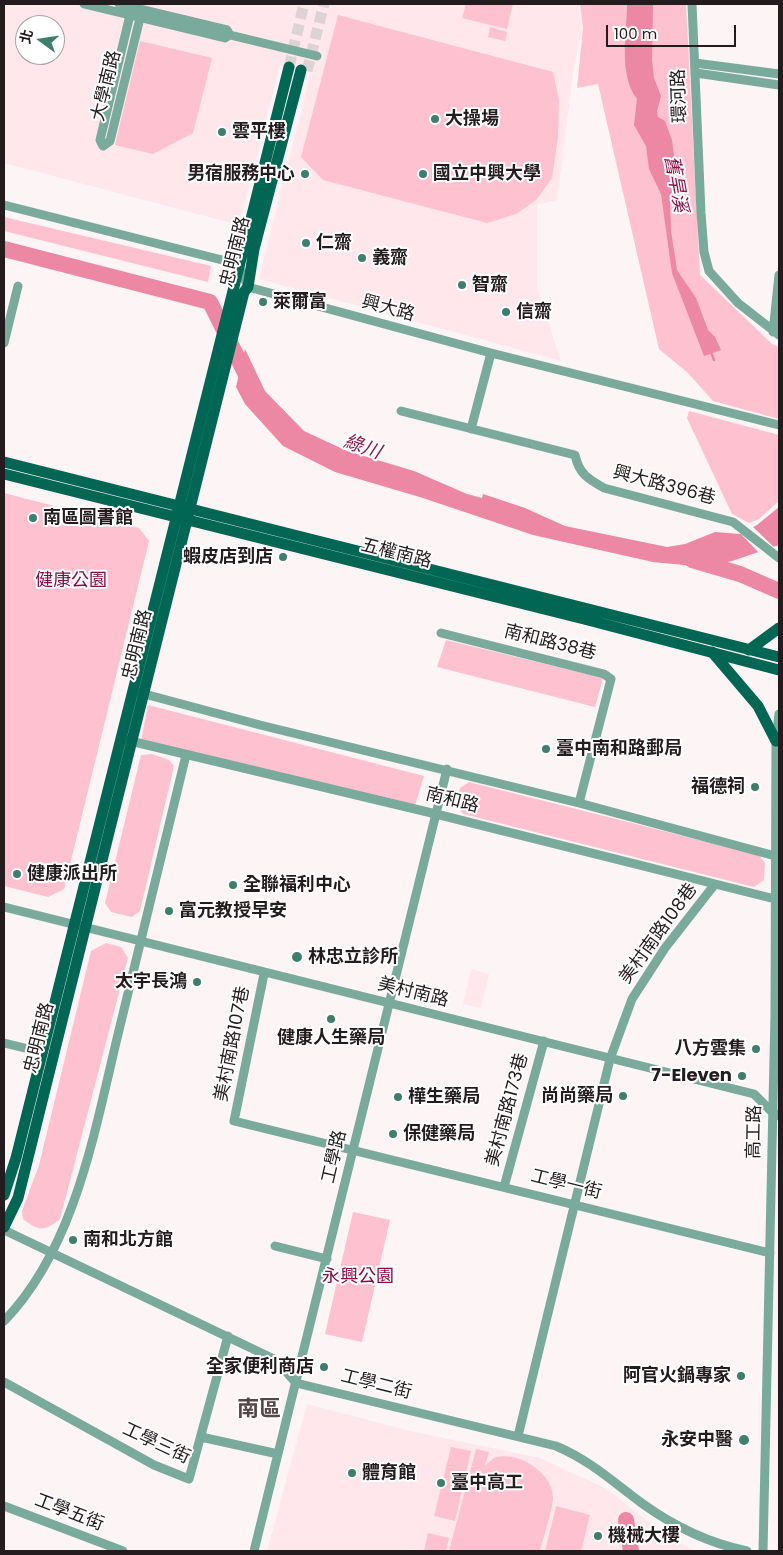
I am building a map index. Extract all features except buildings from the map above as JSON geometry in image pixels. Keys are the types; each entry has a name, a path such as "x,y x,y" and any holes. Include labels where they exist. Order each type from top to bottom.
{"main road":[{"name":"忠明南路","path":"185,507 222,336 242,290 238,264 238,244 285,66"},
{"name":"忠明南路","path":"4,1228 18,1198 85,928 127,740 132,691 224,373 242,290 304,70"},
{"name":"五權南路","path":"4,462 779,657"},
{"name":"五權南路","path":"4,474 779,670"},
{"name":"忠明南路","path":"4,1195 16,1158 74,925 127,740 144,694 181,519"},
{"path":"749,650 779,628"},
{"path":"712,652 758,706 778,738"}],"street":[{"path":"84,4 135,9"},
{"path":"119,4 226,30 230,35 317,56"},
{"name":"環河路","path":"692,4 701,213 709,271 738,303 776,333"},
{"path":"135,9 140,18 224,38 230,35"},
{"name":"大學南路","path":"135,9 100,140 103,146 110,141 140,18"},
{"path":"695,62 779,74"},
{"path":"696,73 779,85"},
{"path":"4,205 238,264"},
{"path":"776,333 779,275"},
{"path":"4,343 18,286"},
{"name":"興大路","path":"242,290 779,425"},
{"path":"471,429 491,353"},
{"name":"興大路396巷","path":"401,411 575,455 578,468 586,478 604,488 733,522 746,530 776,556"},
{"name":"南和路38巷","path":"442,633 604,674 611,678 579,803"},
{"name":"南和路","path":"132,691 260,725 447,769 777,856"},
{"name":"高工路","path":"763,1551 777,1015 775,899 779,714"},
{"name":"南和路","path":"127,740 436,814 775,899"},
{"path":"4,1321 22,1302 52,1254 83,1174 186,754"},
{"name":"工學路","path":"254,1551 447,769"},
{"name":"美村南路108巷","path":"518,1436 610,1059 632,998 666,948 714,884"},
{"name":"美村南路","path":"4,907 264,974 544,1041 754,1094 775,1114"},
{"name":"美村南路107巷","path":"234,1122 264,974"},
{"name":"美村南路173巷","path":"504,1186 544,1041"},
{"path":"4,1043 42,1052"},
{"name":"工學一街","path":"234,1122 575,1203 770,1253"},
{"path":"4,1228 52,1254 276,1360 296,1383"},
{"path":"276,1246 327,1259"},
{"path":"201,1437 228,1336"},
{"name":"工學三街","path":"4,1382 154,1465 189,1479 201,1437 278,1454"},
{"name":"工學二街","path":"296,1383 556,1446 577,1455 602,1471 643,1504 694,1536 747,1551"},
{"name":"工學五街","path":"4,1506 123,1551"}],"shaded area":[{"name":"國立中興大學","path":"4,4 578,4 582,30 574,65 557,200 537,205 537,288 561,361 259,279 311,72 280,65 239,225 4,163"},
{"name":"舊旱溪","path":"627,4 653,4 652,60 654,78 661,96 657,111 658,117 665,121 672,140 676,170 670,202 671,231 677,270 696,298 708,330 715,337 721,350 704,356 672,273 661,194 649,169 646,146 634,125 637,99 627,78 625,66"},
{"path":"245,349 265,391 304,431 347,451 414,471 467,494 482,498 483,494 525,508 565,526 667,547 685,544 715,532 740,534 757,525 779,507 779,545 732,561 705,567 653,562 533,535 423,498 335,472 283,446 245,404 236,387"},
{"path":"471,969 489,974 481,1008 463,1004"},
{"name":"臺中高工","path":"307,1404 410,1431 540,1458 607,1489 667,1537 696,1551 267,1551"}],"green space":[{"path":"466,4 513,4 507,29 462,18"},
{"path":"580,4 686,4 700,275 772,344 779,347 779,419 713,401 688,373 659,349 598,84 577,88 583,28"},
{"name":"大操場","path":"338,15 553,72 559,100 558,137 552,178 536,200 516,214 487,223 323,180 301,157"},
{"path":"490,27 507,32 505,41 488,37"},
{"path":"140,41 212,58 193,133 153,154 115,145"},
{"path":"4,217 211,266 208,282 4,231"},
{"path":"689,411 779,435 779,501 759,519 749,523 732,514 687,418"},
{"name":"健康公園","path":"4,493 139,528 149,541 64,889 48,897 4,886"},
{"path":"446,640 603,678 595,707 437,667"},
{"path":"148,705 424,776 413,812 141,741"},
{"path":"152,754 169,760 174,766 140,911 132,917 111,912 105,903 141,755"},
{"path":"469,782 759,855 765,863 764,880 754,887 463,814 456,804 460,788"},
{"path":"106,943 121,947 128,958 60,1219 50,1226 38,1228 23,1219 22,1211 39,1165 91,951"},
{"name":"永興公園","path":"353,1212 390,1220 362,1342 325,1334"},
{"path":"451,1447 471,1451 455,1521 434,1516"},
{"path":"476,1449 489,1452 485,1465 494,1458 503,1456 513,1457 533,1466 548,1481 553,1499 540,1551 449,1551"},
{"path":"556,1506 590,1515 581,1551 545,1551"},
{"path":"428,1533 449,1538 446,1551 424,1551"}],"pier":[{"path":"752,526 776,549 760,554 739,532"}],"waterway":[{"name":"綠川","path":"4,249 210,302 251,385"},
{"name":"舊旱溪","path":"711,352 714,360"},
{"name":"綠川","path":"692,560 740,574 779,591"},
{"path":"626,1520 631,1551"}],"tunnel":[{"path":"289,67 304,4"},
{"path":"307,71 324,4"}],"place":[{"name":"大操場","path":"435,119"},
{"name":"雲平樓","path":"222,132"},
{"name":"男宿服務中心","path":"305,174"},
{"name":"國立中興大學","path":"423,174"},
{"name":"仁齋","path":"306,243"},
{"name":"義齋","path":"362,258"},
{"name":"智齋","path":"462,285"},
{"name":"萊爾富","path":"263,302"},
{"name":"信齋","path":"506,312"},
{"name":"南區圖書館","path":"33,518"},
{"name":"蝦皮店到店","path":"283,557"},
{"name":"臺中南和路郵局","path":"546,749"},
{"name":"福德祠","path":"755,787"},
{"name":"健康派出所","path":"17,874"},
{"name":"全聯福利中心","path":"233,885"},
{"name":"富元教授早安","path":"169,911"},
{"name":"林忠立診所","path":"297,957"},
{"name":"太宇長鴻","path":"197,982"},
{"name":"健康人生藥局","path":"331,1019"},
{"name":"八方雲集","path":"756,1049"},
{"name":"7-Eleven","path":"742,1076"},
{"name":"尚尚藥局","path":"623,1096"},
{"name":"樺生藥局","path":"398,1097"},
{"name":"保健藥局","path":"393,1134"},
{"name":"南和北方館","path":"73,1240"},
{"name":"全家便利商店","path":"324,1367"},
{"name":"阿官火鍋專家","path":"741,1376"},
{"name":"永安中醫","path":"744,1440"},
{"name":"體育館","path":"352,1473"},
{"name":"臺中高工","path":"441,1483"},
{"name":"機械大樓","path":"598,1536"}],"district":[{"name":"南區","path":"259,1410"}]}
